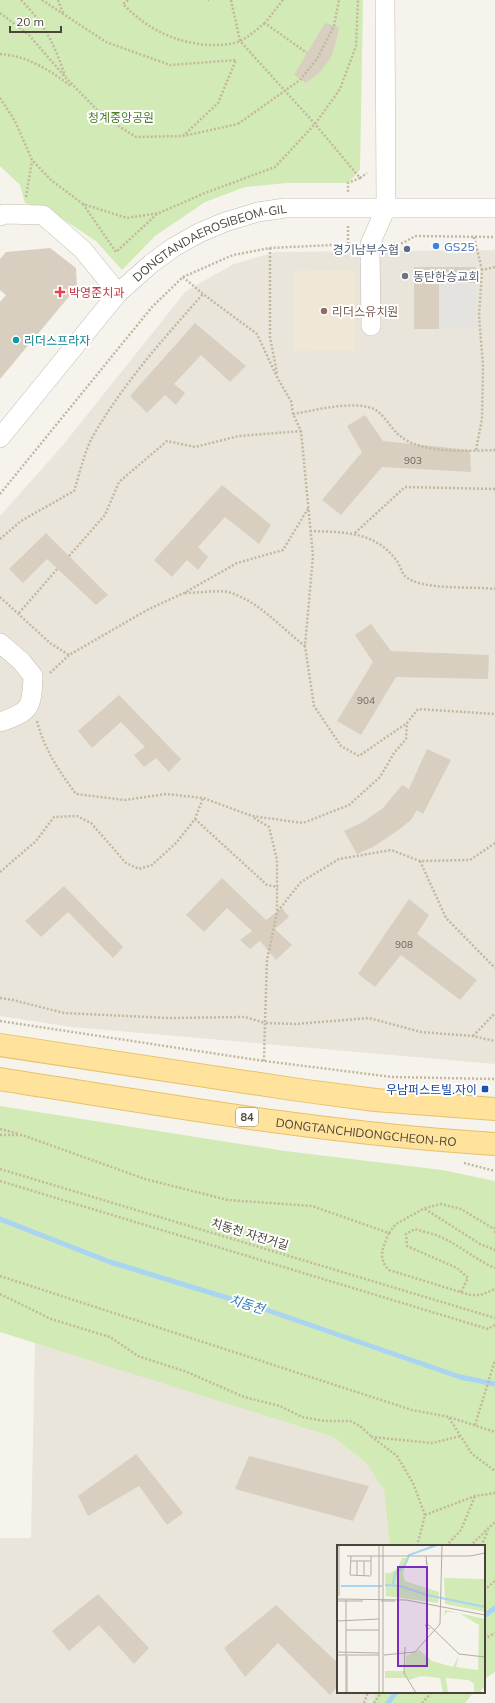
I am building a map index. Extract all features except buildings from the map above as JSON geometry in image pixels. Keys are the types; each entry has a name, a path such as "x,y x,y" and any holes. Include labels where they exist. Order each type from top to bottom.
{"main road":[{"path":"0,1045 375,1100 495,1109"},
{"name":"DONGTANCHIDONGCHEON-RO","path":"0,1079 247,1118 339,1130 445,1141 495,1144"}],"street":[{"path":"371,326 370,244 386,208 385,0"},
{"name":"DONGTANDAEROSIBEOM-GIL","path":"0,438 118,293 174,247 198,233 225,222 258,212 285,208 495,208"},
{"path":"0,216 4,214 43,215 83,250 118,293"},
{"path":"0,643 21,661 33,676 33,700 20,715 0,722"}],"path":[{"path":"21,0 36,15 56,48 66,78"},
{"path":"42,0 106,42 170,65 236,60 218,102 183,136"},
{"path":"58,0 63,13"},
{"path":"128,0 123,4 133,14 147,26 168,37 193,44 219,45 240,41 265,23 283,0"},
{"path":"231,0 240,41 315,124 360,178 348,183"},
{"path":"0,13 30,35 66,78 104,117 136,137 183,136 238,124 300,80 317,59 334,26 339,0"},
{"path":"83,204 127,218 159,213 205,193 275,167 315,124 340,89 356,46 358,0"},
{"path":"265,23 307,53"},
{"path":"0,54 15,56 44,67 77,90"},
{"path":"0,98 15,121 32,160 51,180 83,204 116,252 159,213"},
{"path":"23,214 32,160"},
{"path":"0,494 152,307 183,277 233,255 270,248 403,243 415,236 495,237"},
{"path":"474,237 482,270 479,316 483,365 482,419 476,450"},
{"path":"270,248 270,337 278,379"},
{"path":"482,270 495,268"},
{"path":"183,277 203,294 258,334 278,379 291,401 293,414 301,431 310,507 310,531 313,556 304,646 314,706 341,746 359,756 406,723 418,709 495,714"},
{"path":"0,539 21,521 74,491 92,437 154,348 203,294"},
{"path":"293,414 348,405 373,409 384,418 392,430 406,441 433,449 495,450"},
{"path":"69,556 105,515 119,482 167,441 195,447 239,436 301,431"},
{"path":"355,533 405,487 495,489"},
{"path":"47,675 69,655 149,609 184,593 237,563 283,550 310,507"},
{"path":"310,531 355,533 381,544 396,560 405,576 431,586 452,588 477,586 495,589"},
{"path":"19,613 58,568"},
{"path":"184,593 227,592 269,614 280,626 304,646"},
{"path":"0,597 50,643 69,655"},
{"path":"36,715 41,736 54,765 76,794 125,800 166,794 203,798 252,816 269,826 277,860 278,887 277,912 266,960 264,1061"},
{"path":"252,816 303,823 349,805 380,777 394,753 406,739 406,723"},
{"path":"0,872 36,841 54,817 77,816 91,823 126,862 139,869 152,865 176,843 195,819 203,798"},
{"path":"195,819 267,885 278,887"},
{"path":"277,912 301,882 339,859 390,850 420,861 470,860 495,843"},
{"path":"420,861 446,918 495,968"},
{"path":"0,998 64,1013 169,1018 245,1017 265,1023 296,1024 369,1018 421,1032 472,1036 495,1041"},
{"path":"472,1036 495,1013"},
{"path":"0,1021 264,1061 392,1077 495,1079"},
{"path":"0,1129 22,1135 145,1179 228,1200 312,1206 389,1233"},
{"path":"0,1135 22,1135"},
{"name":"치동천 자전거길","path":"0,1169 495,1318"},
{"path":"0,1181 488,1329 495,1325"},
{"path":"495,1233 495,1228 460,1210 441,1204 424,1208 396,1224 389,1233 381,1255 383,1264 389,1270 460,1292 481,1295 495,1289"},
{"path":"424,1208 480,1244 495,1250"},
{"path":"460,1292 468,1278 457,1268 407,1246 406,1234 415,1229 436,1235 463,1250 478,1261 495,1268"},
{"path":"0,1276 412,1410 449,1417 495,1432"},
{"path":"0,1294 51,1319 110,1337 138,1356 187,1372 244,1397 280,1406 302,1417 325,1421 350,1421 360,1426 397,1456 413,1483 425,1515 417,1545"},
{"path":"475,1425 487,1391 495,1360"},
{"path":"449,1417 472,1454 495,1471"},
{"path":"372,1437 432,1443 461,1436"},
{"path":"425,1515 475,1496 495,1493"},
{"path":"447,1545 461,1530 475,1496"},
{"path":"471,1545 495,1522"},
{"path":"481,1545 489,1529"},
{"path":"485,1589 495,1581"},
{"path":"485,1638 495,1632"},
{"path":"364,1703 368,1693"},
{"path":"374,1703 381,1693"},
{"path":"422,1703 431,1693"}],"shaded area":[{"path":"495,250 495,1064 72,1027 0,1016 0,516 63,445 186,291 234,264 275,252"},
{"name":"리더스유치원","path":"355,270 355,350 293,351 293,271"},
{"path":"439,283 476,283 476,329 439,329"},
{"path":"35,1342 333,1437 366,1463 384,1490 390,1545 337,1545 337,1693 374,1693 375,1697 369,1703 0,1703 0,1538 31,1538"}],"green space":[{"name":"청계중앙공원","path":"0,0 363,0 360,170 348,183 287,183 245,187 205,202 155,236 122,270 96,241 49,210 25,203 20,185 0,166"},
{"path":"0,1106 285,1151 442,1170 495,1181 495,1672 485,1678 485,1545 390,1545 384,1490 366,1463 333,1437 0,1332"},
{"path":"374,1693 473,1693 465,1703 371,1703 375,1697"}],"waterway":[{"name":"치동천","path":"0,1219 110,1262 264,1309 460,1377 495,1384"},
{"path":"485,1615 495,1608"},
{"path":"388,1703 395,1693"}],"place":[{"name":"GS25","path":"436,246"},
{"name":"경기남부수협","path":"407,249"},
{"name":"동탄한승교회","path":"405,276"},
{"name":"박영준치과","path":"60,292"},
{"name":"리더스유치원","path":"324,311"},
{"name":"리더스프라자","path":"16,340"},
{"name":"우남퍼스트빌.자이","path":"485,1089"}]}
